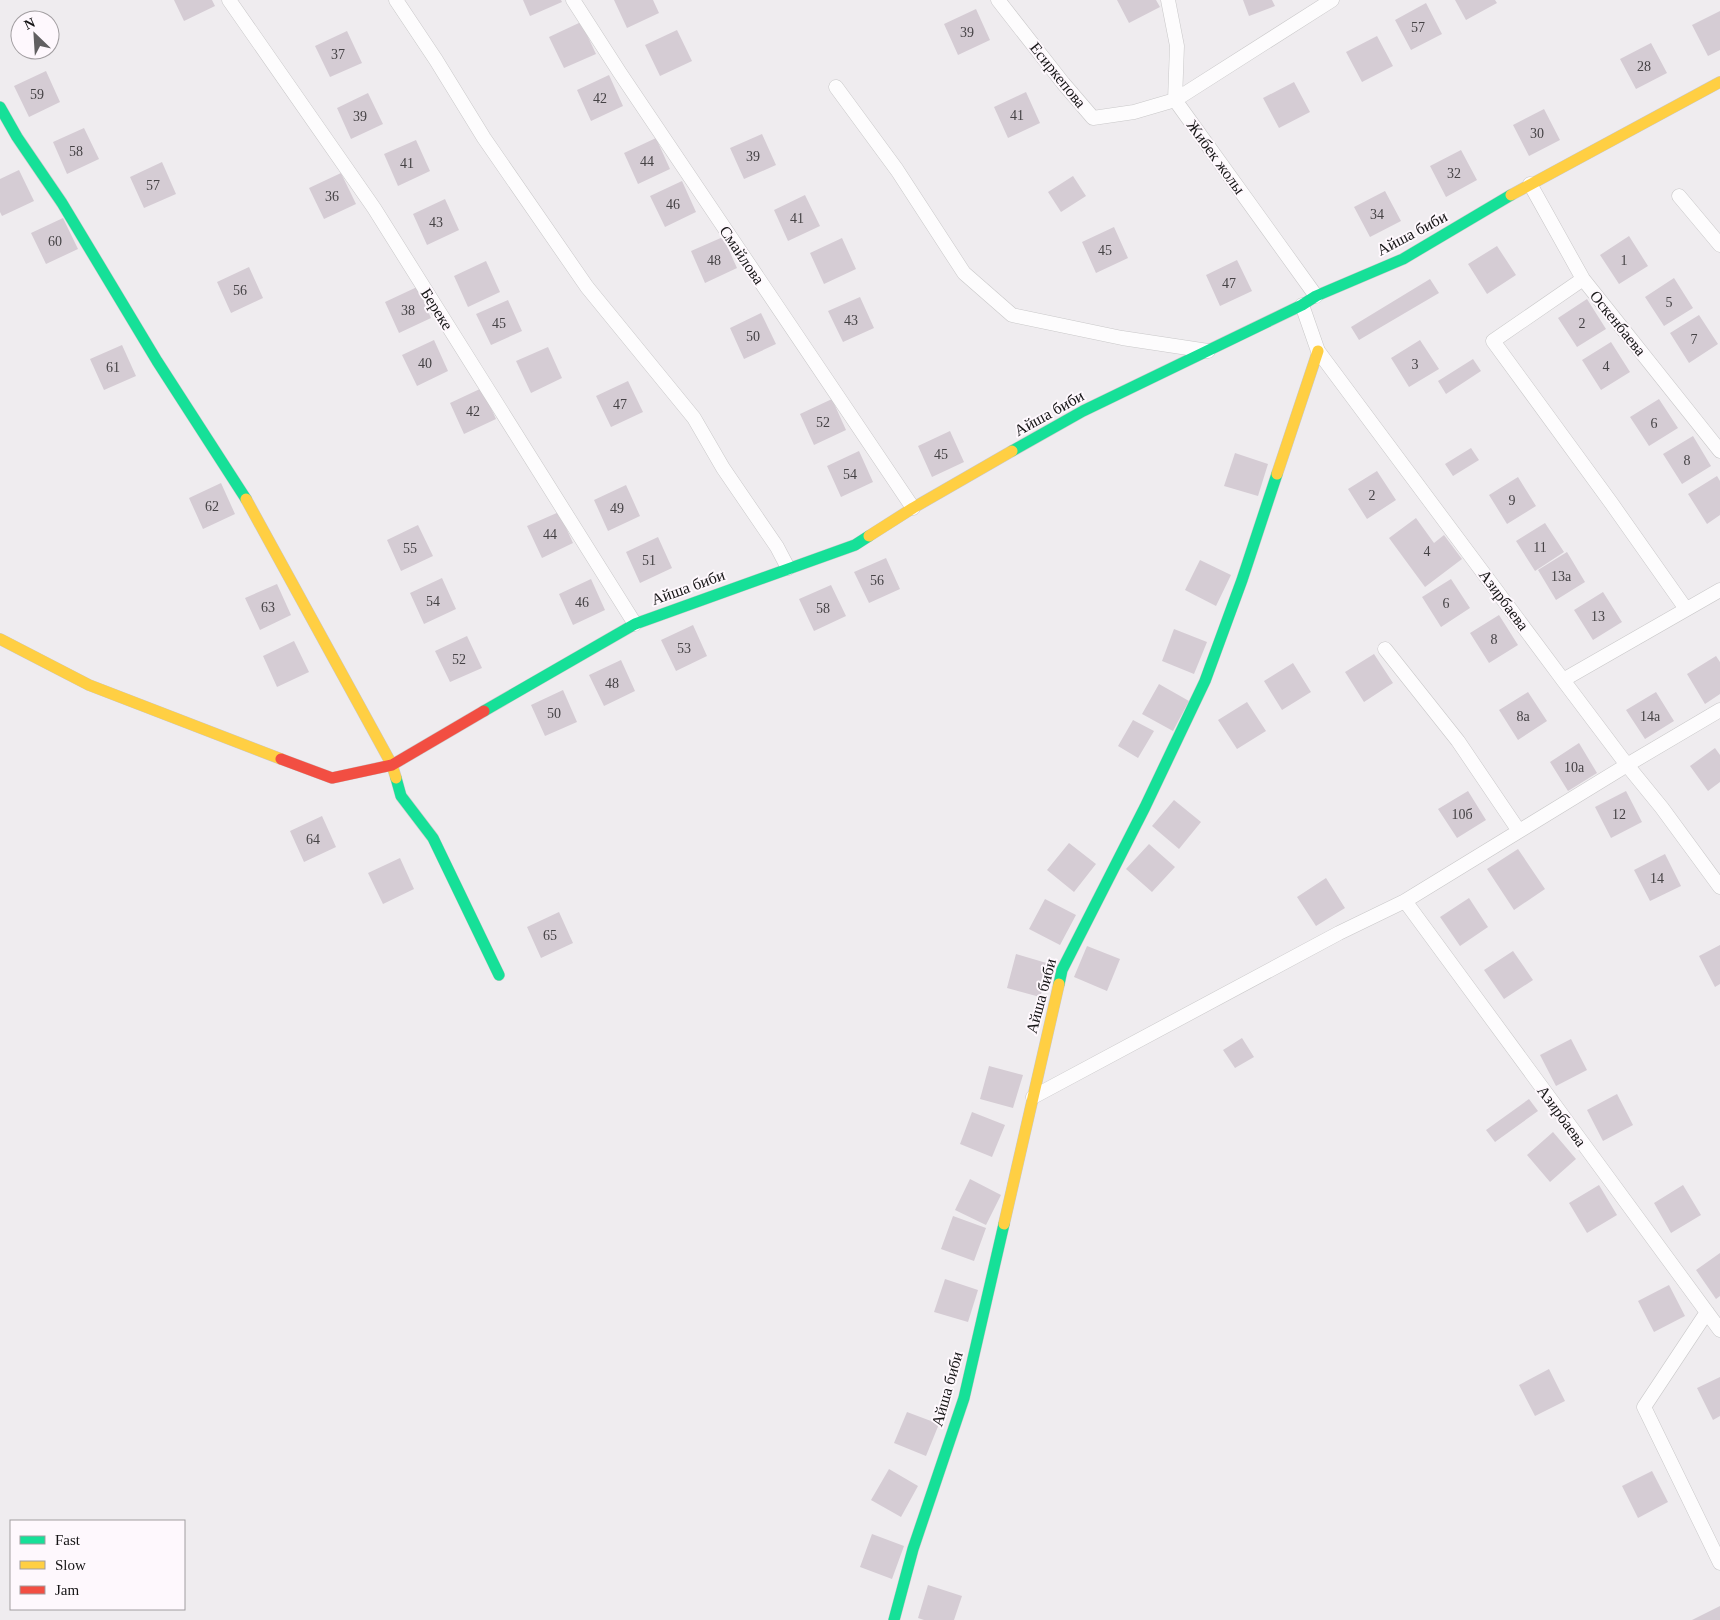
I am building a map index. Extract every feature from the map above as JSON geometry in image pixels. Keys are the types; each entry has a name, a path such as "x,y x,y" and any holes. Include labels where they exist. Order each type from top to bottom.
{"street":[{"name":"Береке","path":"229,0 374,208 635,624"},
{"path":"396,0 484,138 581,279 694,418 723,468 777,547 788,568"},
{"name":"Смайлова","path":"573,0 625,82 913,508"},
{"name":"Есиркепова","path":"998,0 1093,118 1134,112 1175,100"},
{"path":"1168,0 1177,46 1175,100"},
{"path":"1175,100 1332,0"},
{"name":"Айша биби","path":"0,639 89,685 232,742 332,778 392,765 635,624 855,545 913,508 1083,411 1302,306 1316,296 1403,259 1530,184 1720,82"},
{"path":"836,86 896,170 964,273 1012,315 1122,338 1208,351"},
{"name":"Жибек жолы","path":"1175,100 1316,296"},
{"path":"0,107 17,137 62,203 157,361 253,510 392,765 401,796 433,838 499,975"},
{"name":"Оскенбаева","path":"1530,184 1583,279 1720,451"},
{"path":"1679,196 1720,245"},
{"path":"1583,279 1493,341 1686,609"},
{"name":"Азирбаева","path":"1302,306 1318,351 1720,887"},
{"name":"Айша биби","path":"894,1620 913,1549 964,1398 1062,970 1145,807 1205,681 1242,580 1318,351"},
{"path":"1563,680 1720,590"},
{"path":"1385,649 1458,741 1519,831"},
{"path":"1033,1096 1338,933 1405,901 1720,710"},
{"name":"Азирбаева","path":"1405,901 1720,1330"},
{"path":"1707,1312 1644,1406 1720,1564"}],"building":[{"path":"174,0 212,0 215,6 184,21"},
{"path":"523,0 561,0 562,2 530,16"},
{"path":"614,0 653,0 659,13 627,28"},
{"path":"1117,0 1156,0 1160,7 1129,23"},
{"path":"1243,0 1272,0 1275,6 1249,16"},
{"path":"1455,0 1495,0 1497,3 1466,20"},
{"path":"1426,3 1442,34 1411,50 1395,20"},
{"path":"976,9 990,40 958,55 944,24"},
{"path":"1720,11 1720,50 1708,56 1692,25"},
{"path":"581,22 596,54 564,68 549,37"},
{"path":"677,30 692,61 660,76 645,45"},
{"path":"347,31 362,63 330,77 315,46"},
{"path":"1377,36 1393,66 1362,82 1346,52"},
{"path":"1651,43 1667,73 1636,89 1620,59"},
{"path":"46,71 60,102 29,117 14,86"},
{"path":"609,75 623,106 591,121 577,90"},
{"path":"1294,82 1310,112 1279,128 1263,98"},
{"path":"1026,92 1040,123 1008,138 994,107"},
{"path":"368,93 383,124 351,139 337,108"},
{"path":"1544,109 1560,140 1529,156 1513,125"},
{"path":"84,128 99,159 67,174 53,142"},
{"path":"762,134 776,165 744,179 730,148"},
{"path":"656,138 670,169 638,184 624,153"},
{"path":"416,140 430,171 398,186 384,154"},
{"path":"1461,150 1477,180 1446,197 1430,166"},
{"path":"162,162 176,194 144,208 130,177"},
{"path":"19,170 34,201 2,216 0,212 0,179"},
{"path":"341,173 356,204 324,219 309,188"},
{"path":"1073,176 1086,196 1061,212 1048,192"},
{"path":"682,181 696,212 665,227 650,196"},
{"path":"1385,191 1401,221 1370,237 1354,207"},
{"path":"805,195 820,226 788,241 774,210"},
{"path":"445,199 459,230 427,245 413,214"},
{"path":"63,218 78,249 46,264 31,233"},
{"path":"1114,227 1128,258 1096,273 1082,242"},
{"path":"1629,236 1648,266 1619,284 1600,255"},
{"path":"723,237 737,268 705,283 691,251"},
{"path":"842,238 856,269 824,284 810,253"},
{"path":"1497,246 1516,275 1487,294 1468,264"},
{"path":"1237,260 1252,291 1220,306 1206,275"},
{"path":"486,261 500,292 468,307 454,276"},
{"path":"249,267 263,298 231,313 217,282"},
{"path":"1674,278 1693,308 1664,326 1645,297"},
{"path":"1430,279 1439,293 1359,340 1351,327"},
{"path":"417,287 431,318 399,333 385,302"},
{"path":"860,297 874,328 843,342 828,311"},
{"path":"1587,299 1606,329 1577,347 1558,318"},
{"path":"508,300 522,331 491,345 476,314"},
{"path":"761,313 776,344 744,359 730,328"},
{"path":"1699,315 1718,344 1689,363 1670,333"},
{"path":"434,340 448,371 417,386 402,355"},
{"path":"1420,340 1439,369 1409,387 1391,358"},
{"path":"1611,342 1630,372 1601,390 1582,360"},
{"path":"122,345 136,376 104,390 90,359"},
{"path":"548,347 562,378 531,393 516,361"},
{"path":"1473,359 1481,371 1446,394 1438,381"},
{"path":"628,381 643,412 611,427 596,396"},
{"path":"482,388 496,419 464,434 450,403"},
{"path":"832,399 846,430 814,445 800,414"},
{"path":"1659,399 1678,428 1649,446 1630,417"},
{"path":"950,431 964,462 932,477 918,446"},
{"path":"1693,436 1711,466 1682,484 1663,454"},
{"path":"1471,448 1479,460 1453,476 1445,464"},
{"path":"859,451 873,482 841,497 827,466"},
{"path":"1235,453 1268,464 1258,496 1224,486"},
{"path":"1377,471 1396,500 1367,519 1348,489"},
{"path":"1717,476 1720,481 1720,515 1707,524 1688,494"},
{"path":"1518,477 1536,506 1507,524 1489,495"},
{"path":"221,483 235,514 203,529 189,498"},
{"path":"626,485 640,516 608,531 594,500"},
{"path":"559,512 573,543 542,558 527,526"},
{"path":"1416,518 1434,543 1444,535 1462,559 1425,587 1389,538"},
{"path":"1545,523 1564,552 1535,571 1516,541"},
{"path":"418,525 433,556 401,571 387,540"},
{"path":"658,537 672,568 640,583 626,552"},
{"path":"1567,552 1585,582 1556,600 1538,570"},
{"path":"886,558 900,589 869,603 854,572"},
{"path":"1200,560 1231,575 1216,606 1185,590"},
{"path":"442,578 456,609 424,624 410,593"},
{"path":"591,579 605,610 573,625 559,594"},
{"path":"1451,579 1470,608 1441,627 1422,597"},
{"path":"277,584 291,615 260,630 245,598"},
{"path":"831,585 846,616 814,631 799,599"},
{"path":"1603,592 1622,622 1593,640 1574,610"},
{"path":"1499,615 1518,645 1489,663 1470,633"},
{"path":"693,625 707,656 676,671 661,640"},
{"path":"1174,629 1207,642 1194,674 1162,661"},
{"path":"467,636 482,668 450,682 435,651"},
{"path":"294,641 309,672 277,687 263,656"},
{"path":"1374,654 1393,683 1364,702 1345,672"},
{"path":"1716,656 1720,662 1720,694 1705,704 1687,674"},
{"path":"621,660 635,691 604,706 589,675"},
{"path":"1293,663 1311,692 1282,710 1264,681"},
{"path":"1159,684 1189,701 1173,731 1142,714"},
{"path":"563,690 577,722 545,736 531,705"},
{"path":"1528,692 1547,721 1518,740 1499,710"},
{"path":"1656,692 1674,721 1645,739 1626,710"},
{"path":"1247,702 1266,731 1237,749 1218,720"},
{"path":"1133,720 1154,731 1138,758 1118,746"},
{"path":"1579,743 1597,773 1568,791 1550,762"},
{"path":"1715,748 1720,755 1720,782 1708,791 1690,766"},
{"path":"1468,791 1486,820 1457,838 1438,809"},
{"path":"1626,791 1642,822 1611,838 1595,807"},
{"path":"1174,800 1201,822 1179,849 1152,826"},
{"path":"322,816 336,847 304,862 290,831"},
{"path":"1069,843 1096,864 1074,892 1047,870"},
{"path":"1149,844 1175,867 1152,892 1126,869"},
{"path":"1518,849 1545,889 1514,910 1487,869"},
{"path":"1665,854 1681,886 1650,901 1634,870"},
{"path":"400,858 414,889 383,904 368,873"},
{"path":"1326,878 1345,908 1316,926 1297,897"},
{"path":"1469,898 1488,927 1460,946 1440,917"},
{"path":"1045,899 1076,915 1060,945 1029,929"},
{"path":"559,912 573,943 541,958 527,927"},
{"path":"1720,945 1720,984 1715,987 1699,956"},
{"path":"1087,946 1120,959 1107,991 1074,977"},
{"path":"1513,951 1533,980 1504,999 1484,970"},
{"path":"1016,954 1050,964 1040,997 1007,988"},
{"path":"1242,1038 1254,1057 1235,1068 1223,1050"},
{"path":"1571,1039 1587,1070 1556,1086 1540,1055"},
{"path":"989,1066 1023,1075 1013,1108 980,1099"},
{"path":"1617,1094 1633,1125 1603,1141 1587,1110"},
{"path":"1529,1099 1538,1111 1495,1142 1486,1130"},
{"path":"972,1112 1005,1125 992,1157 960,1144"},
{"path":"1553,1132 1576,1159 1550,1182 1527,1155"},
{"path":"970,1179 1001,1195 986,1225 955,1210"},
{"path":"1599,1185 1617,1215 1587,1233 1569,1203"},
{"path":"1683,1185 1701,1215 1671,1233 1654,1203"},
{"path":"953,1216 986,1228 974,1261 941,1249"},
{"path":"1720,1253 1720,1296 1716,1299 1696,1270"},
{"path":"945,1279 978,1290 968,1322 934,1312"},
{"path":"1669,1285 1685,1316 1654,1332 1638,1301"},
{"path":"1549,1369 1565,1401 1535,1416 1519,1385"},
{"path":"1720,1377 1720,1416 1713,1420 1697,1388"},
{"path":"907,1412 939,1424 926,1456 894,1443"},
{"path":"889,1469 918,1486 901,1517 871,1500"},
{"path":"1652,1471 1668,1502 1638,1518 1622,1486"},
{"path":"872,1534 904,1546 892,1579 860,1567"},
{"path":"928,1585 962,1596 954,1620 924,1620 918,1618"},
{"path":"1720,1606 1720,1620 1692,1620"}],"traffic: fast":[{"path":"0,107 17,137 62,203 157,361 246,499"},
{"path":"1012,451 1083,411 1302,305 1316,296 1403,259 1511,195"},
{"path":"1059,984 1062,970 1145,807 1205,681 1242,580 1277,474"},
{"path":"484,711 635,624 855,545 869,536"},
{"path":"396,778 401,796 433,838 499,975"},
{"path":"894,1620 913,1549 964,1398 1004,1224"}],"traffic: slow":[{"path":"1511,195 1720,82"},
{"path":"1277,474 1318,351"},
{"path":"869,536 913,508 1012,451"},
{"path":"246,499 392,765 396,778"},
{"path":"0,639 89,685 281,759"},
{"path":"1004,1224 1059,984"}],"traffic: jam":[{"path":"281,759 332,778 392,765 484,711"}]}
